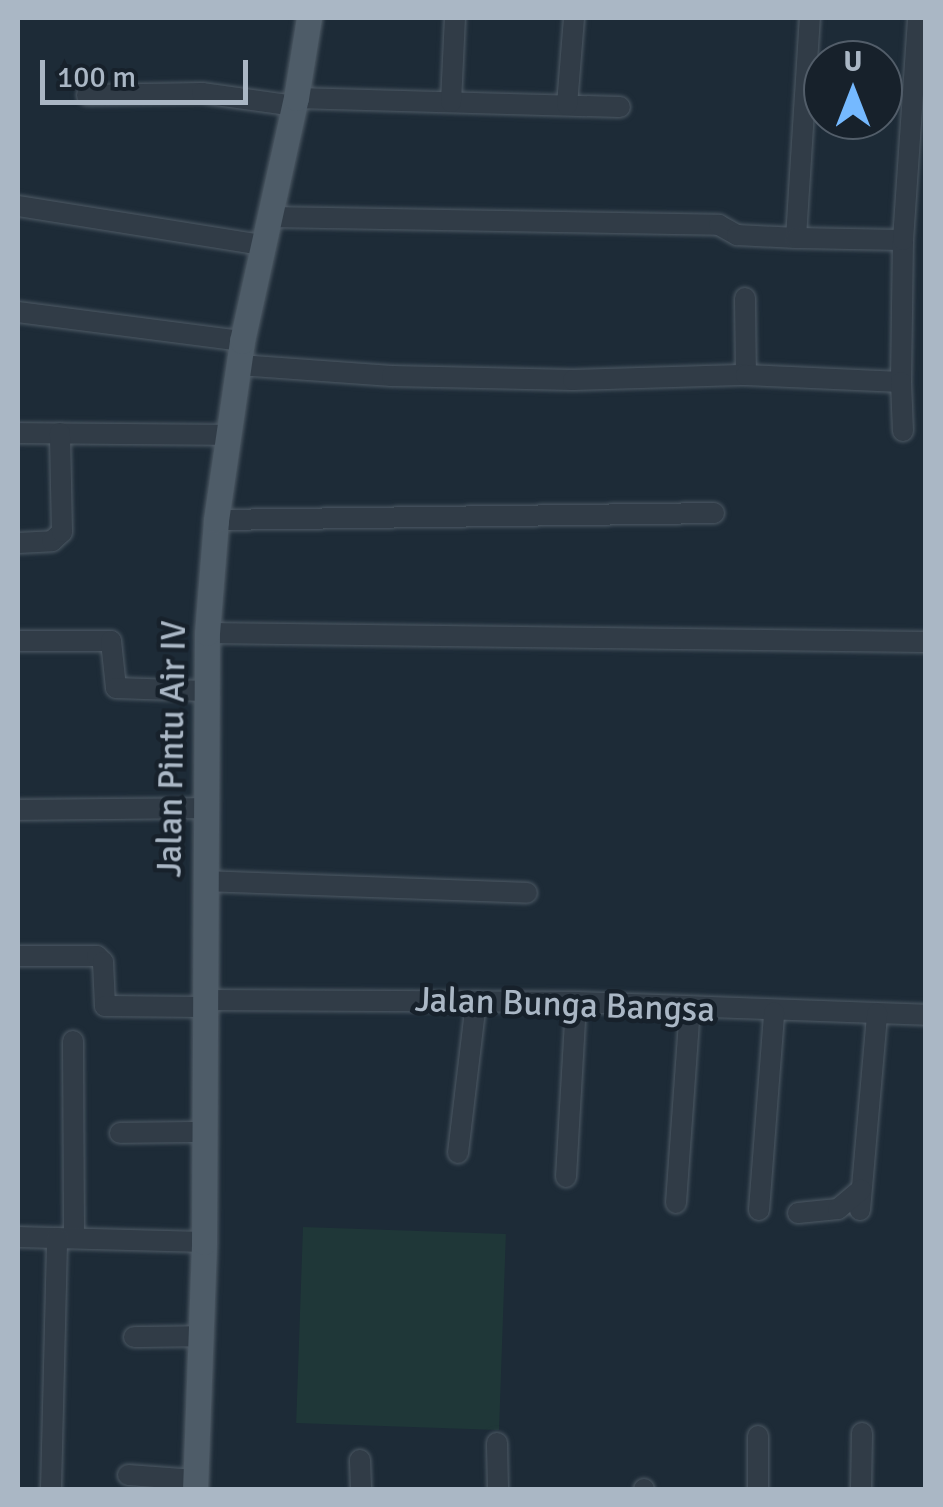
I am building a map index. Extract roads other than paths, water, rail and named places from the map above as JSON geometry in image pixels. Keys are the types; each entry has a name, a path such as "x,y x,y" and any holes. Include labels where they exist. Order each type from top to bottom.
{"main road":[{"name":"Jalan Pintu Air IV","path":"196,1485 204,1242 207,634 216,520 240,353 295,102 309,18"}],"street":[{"path":"451,102 455,18"},
{"path":"567,105 574,18"},
{"path":"796,238 810,18"},
{"path":"902,431 902,240 918,18"},
{"path":"86,96 202,93 295,102 620,107"},
{"path":"18,206 262,246"},
{"path":"269,217 719,224 738,235 902,240"},
{"path":"745,298 746,376"},
{"path":"18,312 240,353 482,378 746,376 901,382"},
{"path":"18,433 229,434"},
{"path":"18,543 52,541 62,532 60,433"},
{"path":"216,520 714,513"},
{"path":"207,634 926,642"},
{"path":"18,641 111,641 116,688 204,691"},
{"path":"18,810 205,808"},
{"path":"206,882 527,893"},
{"name":"Jalan Bunga Bangsa","path":"18,956 97,956 103,962 106,1006 476,1000 774,1013 926,1014"},
{"path":"458,1153 476,1000"},
{"path":"566,1177 576,1002"},
{"path":"676,1203 690,1008"},
{"path":"759,1210 774,1013"},
{"path":"798,1213 838,1208 860,1200 877,1014"},
{"path":"52,1488 73,1041"},
{"path":"120,1133 204,1132"},
{"path":"18,1237 204,1242"},
{"path":"134,1336 202,1336"},
{"path":"860,1490 862,1433"},
{"path":"758,1436 758,1490"},
{"path":"497,1444 498,1490"},
{"path":"360,1460 360,1490"},
{"path":"128,1475 196,1485"}]}
